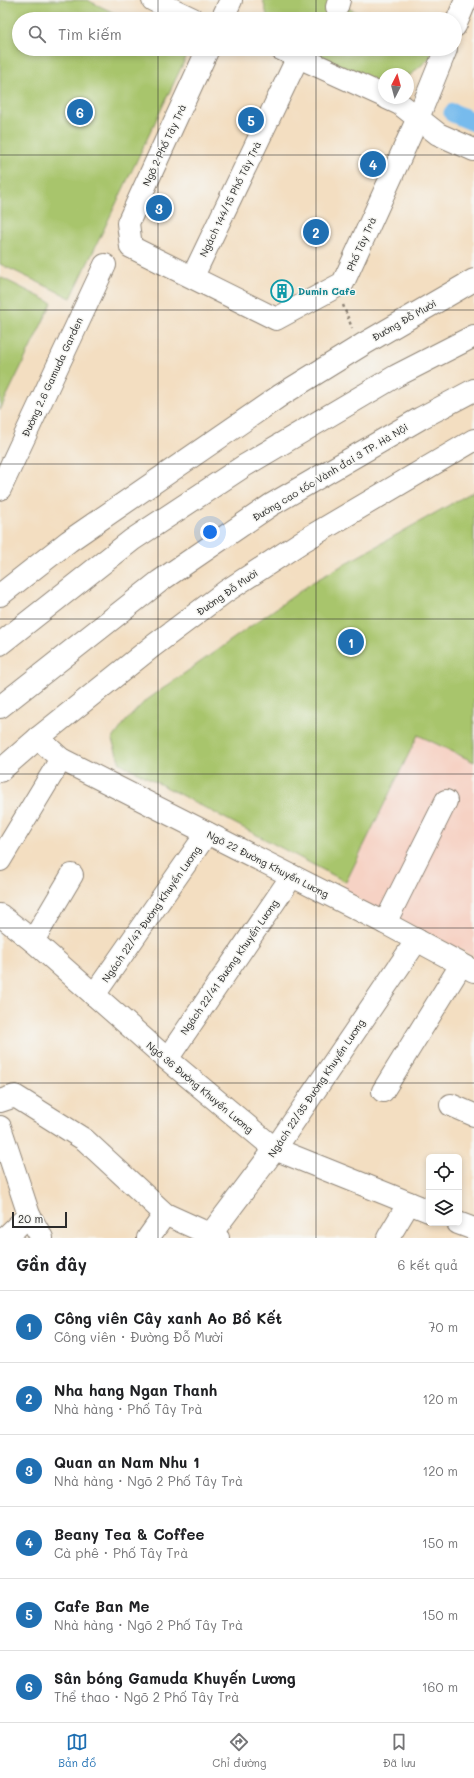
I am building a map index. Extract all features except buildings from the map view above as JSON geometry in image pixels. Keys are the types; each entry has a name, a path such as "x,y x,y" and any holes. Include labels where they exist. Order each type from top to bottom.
{"main road":[{"path":"153,0 178,12"},
{"path":"225,12 231,0"},
{"name":"Ngõ 2 Phố Tây Trà","path":"193,276 130,247 128,223 205,56"},
{"name":"Ngách 144/15 Phố Tây Trà","path":"193,276 288,56"},
{"path":"296,56 378,93"},
{"name":"Phố Tây Trà","path":"193,276 276,319 343,283 418,118 443,56"},
{"path":"400,104 438,134 474,150"},
{"name":"Đường 2.6 Gamuda Garden","path":"1,483 105,265"},
{"name":"Đường Đỗ Mười","path":"0,595 69,541 281,395 362,345 474,280"},
{"path":"0,644 132,540 244,466 396,376 474,336"},
{"name":"Đường cao tốc Vành đai 3 TP. Hà Nội","path":"0,707 160,581 271,505 421,418 474,390"},
{"name":"Đường Đỗ Mười","path":"0,771 38,738 153,646 225,592 303,541 474,440"},
{"name":"Ngõ 22 Đường Khuyến Lương","path":"38,738 61,759 385,923 467,968"},
{"path":"0,860 61,759"},
{"path":"385,923 446,801"},
{"name":"Ngách 22/47 Đường Khuyến Lương","path":"94,995 207,833"},
{"path":"33,941 72,875"},
{"name":"Ngách 22/41 Đường Khuyến Lương","path":"166,1058 292,876"},
{"name":"Ngõ 36 Đường Khuyến Lương","path":"0,915 33,941 166,1058 274,1150 419,1207"},
{"name":"Ngách 22/35 Đường Khuyến Lương","path":"214,1236 417,940"},
{"path":"383,1091 467,968"},
{"path":"0,1101 15,1096 85,1140 165,1214 214,1236"},
{"path":"451,1105 474,1114"},
{"path":"0,1127 29,1215 42,1238"},
{"path":"388,1238 419,1207"},
{"path":"148,1238 165,1214"},
{"path":"5,1238 29,1215"},
{"path":"462,1224 474,1229"}],"path":[{"path":"343,283 343,305 349,324 362,345"}],"shaded area":[{"path":"418,735 474,762 474,956 342,891"}],"green space":[{"path":"0,0 87,0 112,12 12,12 12,56 187,56 71,298 0,264"},
{"path":"263,0 329,0 357,12 266,12"},
{"path":"318,56 432,56 414,72 414,68 378,68 378,84"},
{"path":"0,277 52,303 0,410"},
{"path":"474,491 474,762 418,735 346,882 120,763 112,740 125,722 144,702 313,582"}],"waterway":[{"path":"453,113 474,122"}],"place":[{"name":"Sân bóng Gamuda Khuyến Lương","path":"80,112"},
{"name":"Cafe Ban Me","path":"251,120"},
{"name":"Beany Tea & Coffee","path":"373,164"},
{"name":"Quan an Nam Nhu 1","path":"159,208"},
{"name":"Nha hang Ngan Thanh","path":"316,232"},
{"name":"Dumin Cafe","path":"282,291"},
{"name":"Công viên Cây xanh Ao Bồ Kết","path":"351,642"}]}
